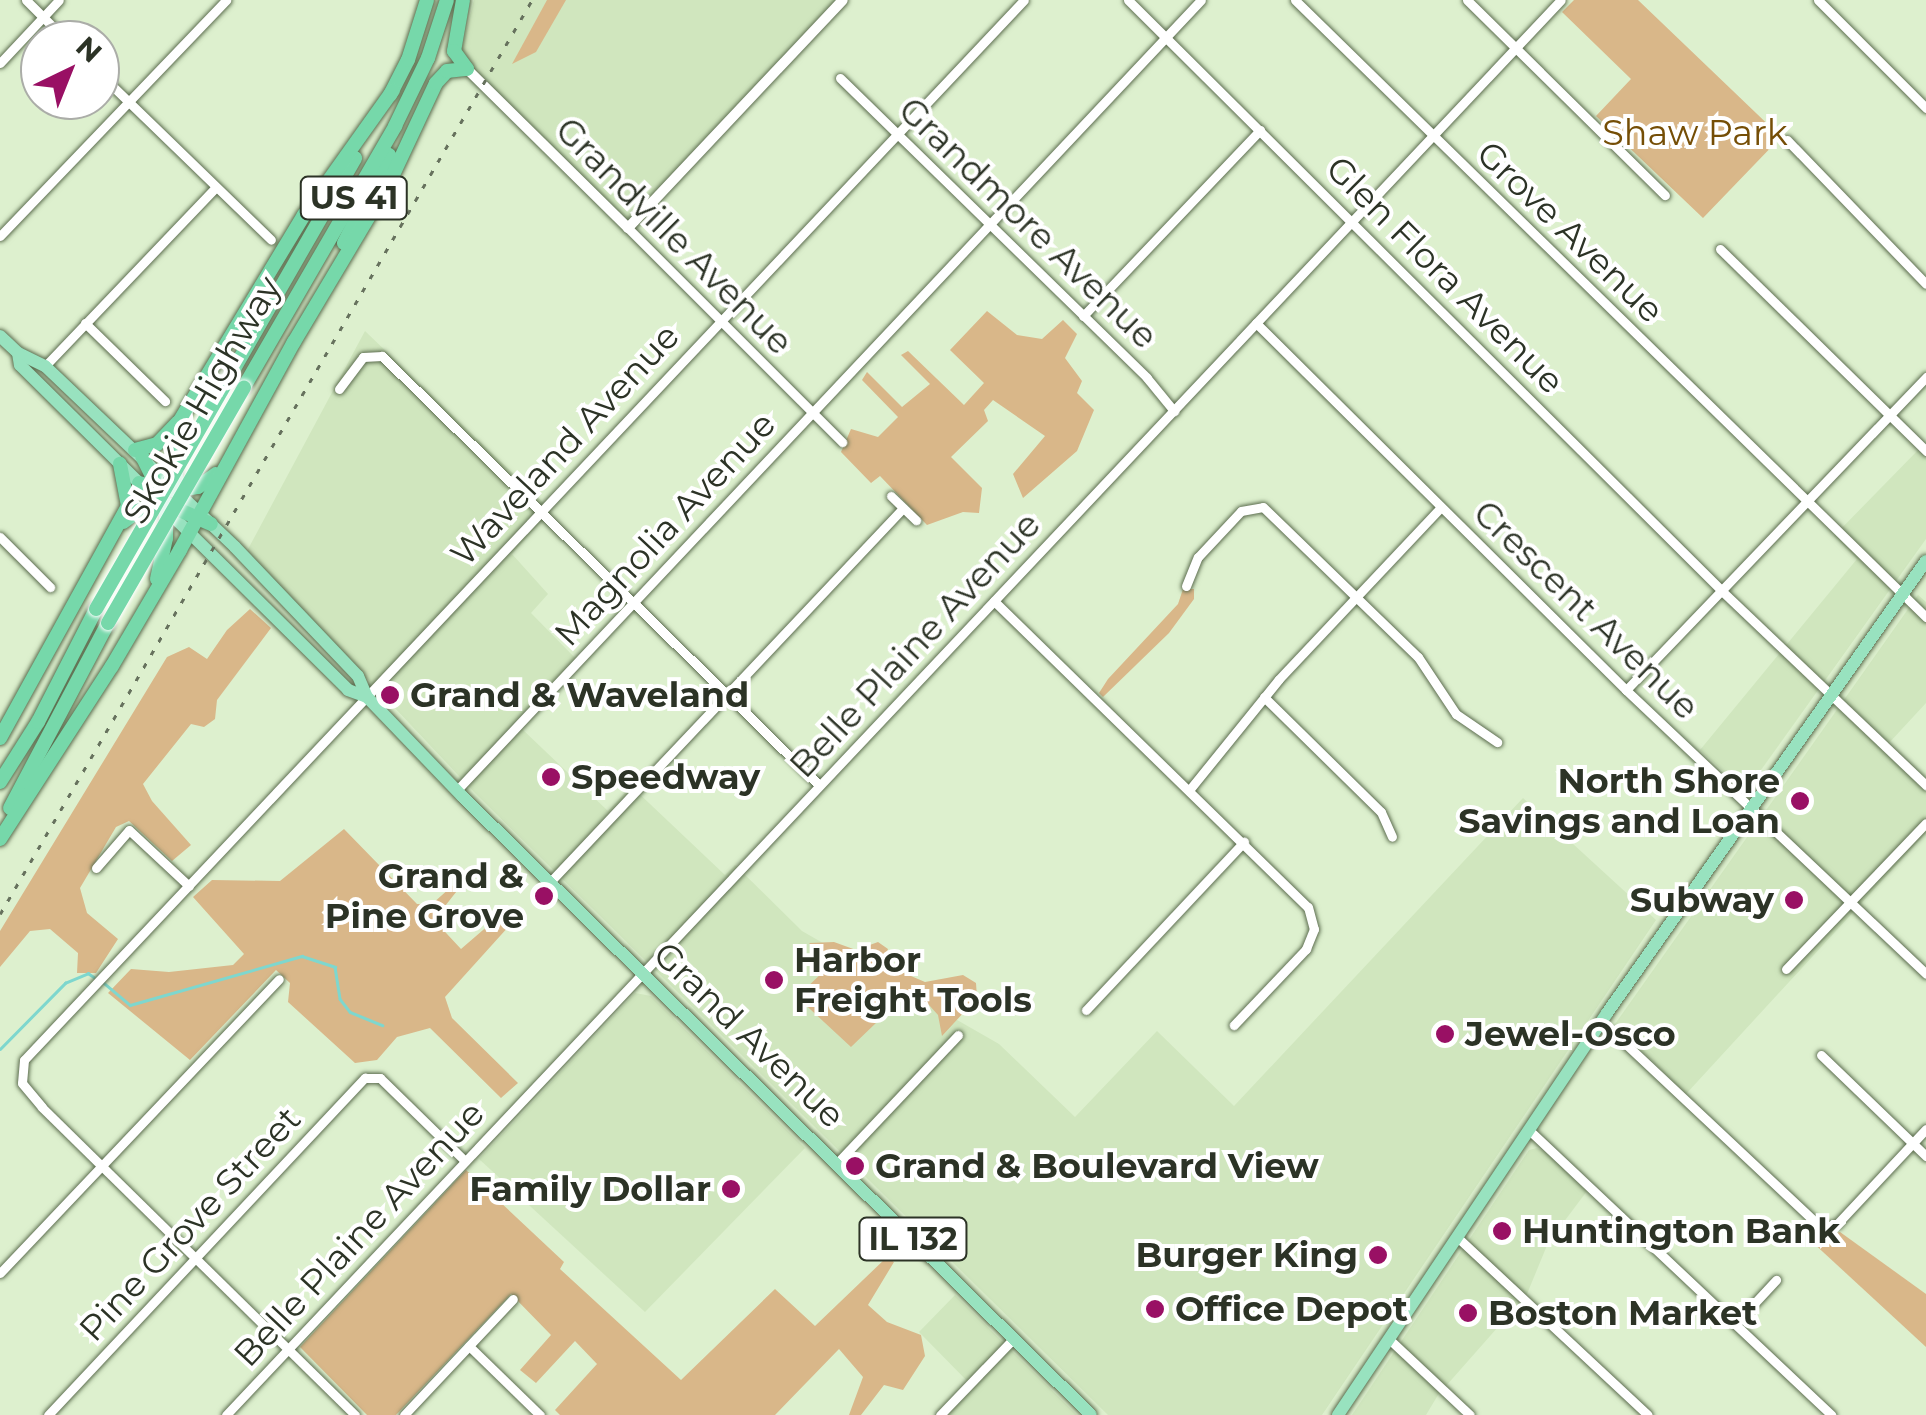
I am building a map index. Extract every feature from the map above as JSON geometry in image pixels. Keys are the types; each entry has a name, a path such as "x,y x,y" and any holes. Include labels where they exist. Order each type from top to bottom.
{"highway":[{"name":"Skokie Highway","path":"0,782 38,722 96,608 393,90 427,0"},
{"name":"Skokie Highway","path":"0,827 108,623 396,126 428,58 447,0"},
{"path":"463,0 454,51 468,69"},
{"path":"294,342 406,122 428,58"},
{"path":"0,839 197,526 220,470 391,179 436,82 447,71 468,69"},
{"path":"153,594 165,548 163,502 138,453 158,444 179,422 304,215 393,90"},
{"path":"179,422 173,461 180,496 197,526"},
{"path":"0,738 119,526 128,493 120,464"},
{"path":"119,526 141,509 198,487 220,470"},
{"path":"139,484 163,502"}],"main road":[{"path":"0,336 18,353 45,366 180,496"},
{"path":"18,353 20,366 139,484"},
{"name":"Grand Avenue","path":"163,502 197,526 358,676 366,696 457,790 1091,1415"},
{"name":"Grand Avenue","path":"197,526 348,690 366,696"},
{"path":"1338,1415 1599,1024 1926,562"}],"street":[{"path":"26,0 46,20"},
{"path":"0,63 59,0"},
{"path":"0,236 226,0"},
{"path":"628,228 843,0"},
{"name":"Waveland Avenue","path":"102,1166 26,1089 20,1075 24,1060 1024,0"},
{"name":"Glen Flora Avenue","path":"1128,0 1722,592 1926,785"},
{"name":"Magnolia Avenue","path":"457,790 1201,0"},
{"name":"Grove Avenue","path":"1296,0 1926,618"},
{"path":"1467,0 1665,195"},
{"name":"Belle Plaine Avenue","path":"226,1415 1561,0"},
{"path":"1818,0 1926,108"},
{"name":"Grandville Avenue","path":"468,69 842,442"},
{"name":"Grandmore Avenue","path":"840,78 1174,410"},
{"path":"120,93 271,240"},
{"path":"1083,316 1260,130"},
{"path":"1787,140 1926,284"},
{"path":"45,366 215,188"},
{"path":"1720,249 1926,451"},
{"path":"85,323 164,401"},
{"name":"Crescent Avenue","path":"1256,324 1626,690 1926,974"},
{"path":"339,389 364,357 382,356 820,785"},
{"path":"1626,690 1926,376"},
{"path":"891,496 916,520"},
{"path":"1186,586 1206,548 1241,511 1255,505 1270,511 1418,657 1443,700 1497,742"},
{"path":"1190,789 1264,697 1441,506"},
{"path":"550,882 903,508"},
{"path":"0,537 50,587"},
{"path":"994,601 1305,903 1314,929 1306,948 1234,1025"},
{"path":"1264,697 1382,812 1392,837"},
{"path":"1786,968 1926,823"},
{"path":"96,868 129,830 189,886"},
{"path":"1086,1010 1244,842"},
{"path":"0,1273 279,979"},
{"path":"1599,1024 1822,1228 1837,1224 1926,1129"},
{"path":"837,1164 958,1034"},
{"path":"1821,1055 1926,1156"},
{"name":"Pine Grove Street","path":"48,1415 365,1078 375,1076 465,1161"},
{"path":"1528,1129 1832,1415"},
{"path":"102,1166 355,1415"},
{"path":"1456,1236 1647,1415"},
{"path":"1736,1323 1776,1280"},
{"path":"404,1415 513,1300"},
{"path":"940,1415 1014,1338"},
{"path":"1388,1338 1470,1415"},
{"path":"469,1346 540,1415"}],"shaded area":[{"path":"474,0 844,0 628,228 457,68"},
{"path":"365,331 551,510 512,554 548,594 531,613 581,664 522,729 608,811 631,786 725,875 735,865 802,931 999,1044 1075,1117 1157,1031 1234,1106 1523,798 1656,920 1322,1415 1108,1415 475,793 247,551"},
{"path":"1922,446 1926,450 1926,539 1756,777 1745,783 1734,781 1700,750 1857,559 1834,536"},
{"path":"1918,595 1926,602 1926,703 1889,743 1926,778 1926,833 1686,1094 1615,1024"},
{"path":"635,993 651,996 805,1148 645,1312 479,1159"},
{"path":"1537,1148 1557,1158 1590,1187 1548,1243 1527,1294 1438,1395 1426,1415 1352,1415 1529,1150"},
{"path":"955,1295 1077,1415 948,1415 974,1388 919,1332"}],"green space":[{"path":"547,0 566,0 536,52 512,64"},
{"name":"Shaw Park","path":"1574,0 1638,0 1781,137 1703,218 1596,116 1631,79 1562,12"},
{"path":"987,311 1017,335 1042,339 1063,320 1077,334 1065,358 1082,381 1077,393 1094,410 1077,451 1023,498 1013,474 1045,436 993,400 984,410 988,421 951,457 982,488 979,513 963,512 927,525 880,476 871,483 841,452 851,429 878,437 898,417 862,380 867,372 902,407 930,384 901,355 908,351 964,405 984,383 950,350"},
{"path":"1183,589 1194,589 1194,599 1169,633 1103,697 1099,693 1108,679 1178,604"},
{"path":"250,609 271,628 217,700 215,719 204,727 191,724 143,784 152,801 191,845 172,861 129,821 116,827 80,888 87,913 118,939 96,973 77,973 78,953 50,929 30,931 0,967 0,931 167,657 189,647 207,659 227,630"},
{"path":"344,829 417,904 432,904 460,879 464,882 434,920 461,949 512,905 520,914 445,997 452,1018 518,1083 501,1098 430,1028 397,1037 377,1060 355,1063 288,1002 290,983 276,970 190,1060 108,993 131,969 169,972 233,965 244,954 193,897 212,880 280,881"},
{"path":"834,942 856,950 878,942 888,949 883,964 925,982 963,975 976,983 977,998 942,1036 938,1015 929,1005 903,997 851,1047 797,997 830,965 809,943"},
{"path":"466,1170 564,1262 560,1269 681,1380 775,1289 815,1326 887,1257 894,1262 868,1305 887,1322 921,1335 925,1356 903,1390 884,1385 861,1415 849,1415 863,1377 839,1349 775,1415 560,1415 555,1410 597,1364 575,1341 536,1383 520,1370 551,1335 511,1294 396,1415 367,1415 300,1347"},
{"path":"1840,1232 1926,1294 1926,1347 1810,1240"}],"waterway":[{"path":"104,983 130,1005 302,956 335,967 340,999 350,1012 383,1025"},
{"path":"0,1049 65,983 88,973 94,977"}],"railway":[{"path":"0,914 532,0"}],"place":[{"name":"Grand & Waveland","path":"390,695"},
{"name":"Speedway","path":"551,777"},
{"name":"North Shore Savings and Loan","path":"1800,801"},
{"name":"Grand & Pine Grove","path":"544,896"},
{"name":"Subway","path":"1794,900"},
{"name":"Harbor Freight Tools","path":"774,980"},
{"name":"Jewel-Osco","path":"1445,1034"},
{"name":"Grand & Boulevard View","path":"855,1166"},
{"name":"Family Dollar","path":"731,1189"},
{"name":"Huntington Bank","path":"1502,1231"},
{"name":"Burger King","path":"1378,1255"},
{"name":"Office Depot","path":"1155,1309"},
{"name":"Boston Market","path":"1468,1313"}]}
